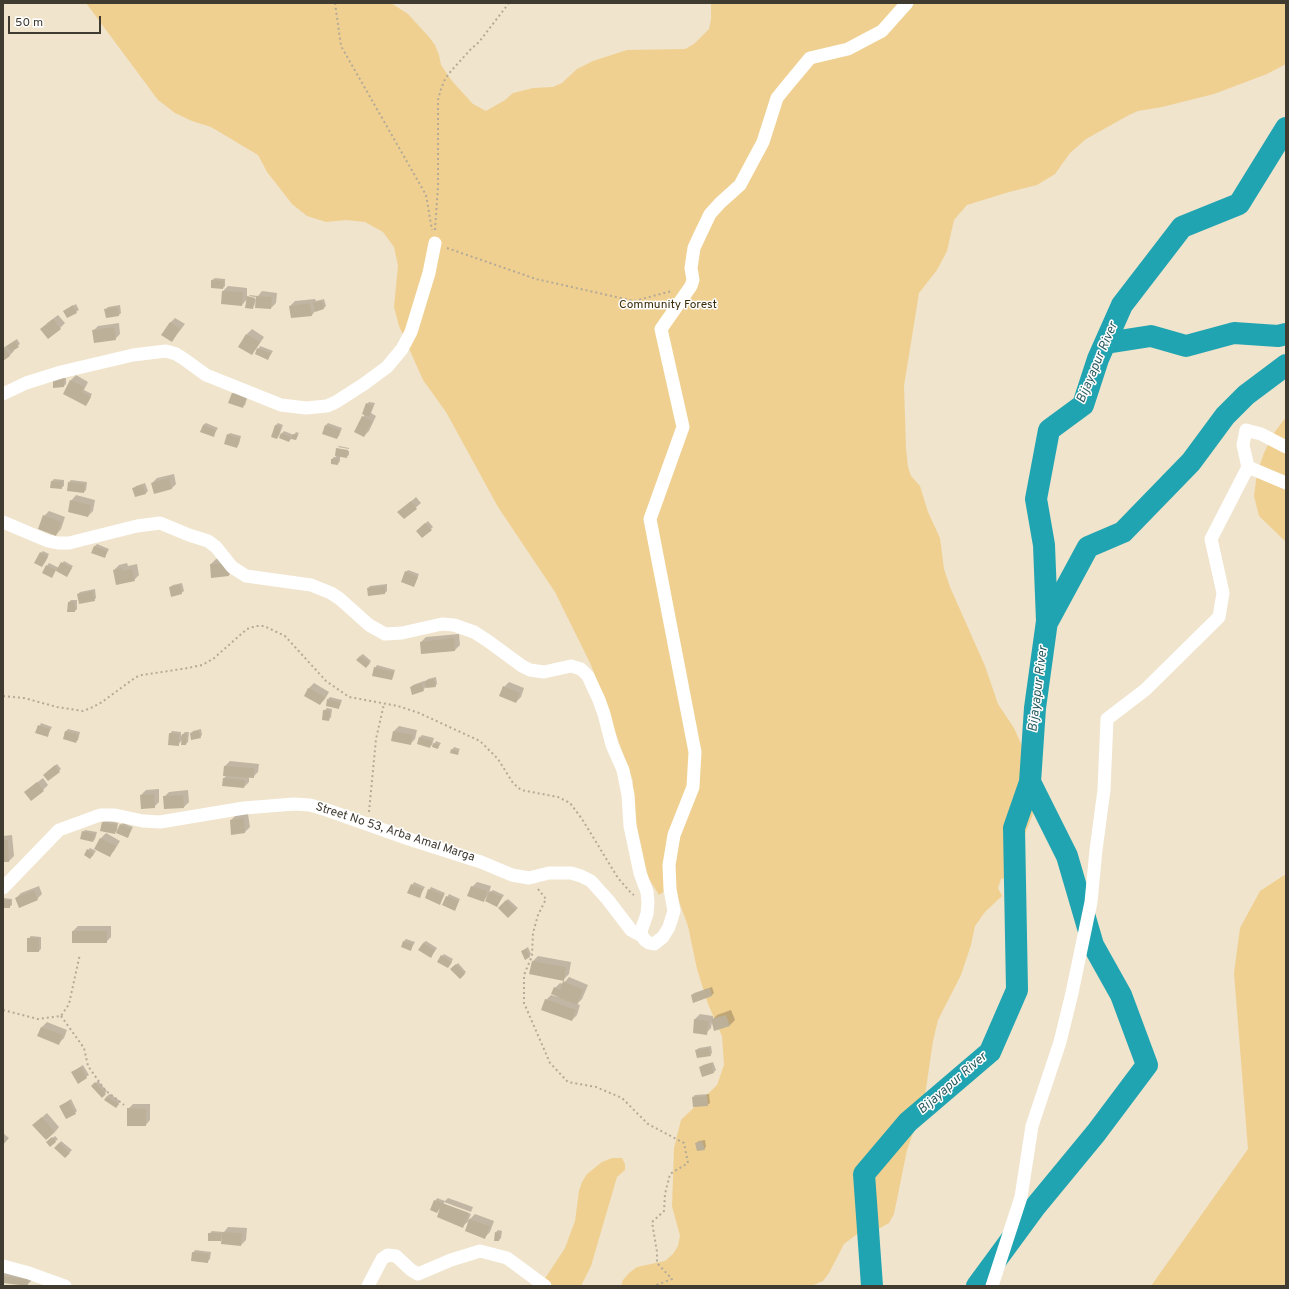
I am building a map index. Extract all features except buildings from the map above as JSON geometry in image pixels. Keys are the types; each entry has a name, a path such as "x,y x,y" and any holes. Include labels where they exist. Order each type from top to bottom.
{"street":[{"path":"3,522 48,541 58,543 68,543 137,526 160,523 208,541 219,550 232,567 246,576 310,585 331,593 340,599 369,625 377,631 385,634 402,633 442,624 454,625 474,632 530,670 544,672 571,666 581,669 588,676 604,714 612,745 623,770 628,795 630,826 648,901 647,914 641,931 642,936 649,943 654,944 663,937 674,911 669,865 674,835 693,787 695,752 650,519 683,427 661,329 691,286 693,280 691,268 694,248 710,214 740,184 763,142 777,98 810,58 848,49 882,31 907,3"},
{"path":"3,394 26,383 61,372 133,355 166,351 176,354 206,375 281,405 306,408 327,406 358,388 382,371 402,349 411,332 429,273 435,243"},
{"path":"992,1286 1021,1197 1032,1126 1060,1042 1091,902 1104,790 1107,719 1145,690 1219,617 1223,593 1211,539 1248,467 1242,445 1246,430 1261,434 1286,447"},
{"path":"1248,467 1286,483"},
{"name":"Street No 53, Arba Amal Marga","path":"3,888 59,830 100,815 115,815 143,821 160,822 244,808 294,804 316,807 482,862 512,875 529,878 549,873 571,873 581,876 591,881 631,930 642,936"},
{"path":"368,1286 382,1259 388,1255 396,1256 411,1270 418,1274 451,1260 480,1251 507,1258 545,1286"},
{"path":"3,1266 29,1273 65,1286"}],"path":[{"path":"335,3 341,46 426,195 435,243"},
{"path":"435,243 438,186 438,100 441,89 445,79 451,71 479,42 509,3"},
{"path":"435,243 536,279 634,301 691,286"},
{"path":"3,696 24,698 57,707 83,711 102,702 136,677 202,665 213,659 246,629 256,626 264,626 285,636 326,681 344,694 354,698 398,706 419,713 480,742 498,759 513,783 521,790 558,797 570,803 582,819 618,878 631,893 648,901"},
{"path":"368,825 376,739 384,704"},
{"path":"529,878 546,899 538,915 533,933 532,956 524,975 524,1003 550,1063 568,1082 596,1087 622,1098 648,1124 684,1143 688,1163 670,1174 665,1194 664,1211 652,1222 657,1252 657,1263 672,1278 654,1286"},
{"path":"3,1010 38,1019 61,1016 69,1004 80,954"},
{"path":"61,1016 84,1048 88,1066 105,1090 124,1105"}],"green space":[{"name":"Community Forest","path":"86,3 391,3 408,14 429,37 435,45 441,65 452,81 473,104 486,111 505,100 513,93 533,88 553,87 562,83 577,69 593,61 627,50 685,49 694,44 709,29 711,19 711,3 1286,3 1286,64 1267,74 1214,94 1162,107 1138,111 1086,139 1070,153 1055,174 1037,185 967,205 954,220 947,251 937,270 919,293 904,386 908,467 911,476 920,486 928,512 940,538 944,569 950,587 985,666 998,704 1014,728 1035,775 1037,804 1023,839 1020,872 1012,877 1001,879 998,888 1002,896 985,912 975,926 971,945 961,975 938,1020 933,1041 924,1102 907,1150 894,1214 889,1223 880,1228 860,1232 844,1244 829,1273 823,1281 811,1286 621,1286 623,1280 637,1267 665,1261 673,1254 678,1246 680,1236 672,1206 674,1148 681,1120 717,1085 724,1065 722,1036 708,1004 697,969 688,926 673,885 659,895 648,877 632,804 633,781 591,665 555,592 498,507 446,412 423,380 399,326 394,307 398,266 394,247 383,232 365,222 346,220 326,222 307,216 292,204 267,172 258,155 211,127 192,121 175,113 158,100"},
{"path":"1286,417 1286,542 1259,516 1254,496 1257,473 1264,453 1274,433"},
{"path":"1286,874 1286,1286 1151,1286 1248,1149 1234,973 1240,928 1260,891"},
{"path":"612,1158 622,1158 625,1164 625,1170 617,1177 591,1266 581,1286 540,1286 565,1248 575,1221 579,1191 582,1182 587,1174 602,1162"}],"waterway":[{"name":"Bijayapur River","path":"872,1286 864,1174 908,1122 990,1052 1017,990 1014,828 1030,782 1035,708 1047,621 1044,545 1036,499 1049,430 1083,405 1098,359 1122,305 1182,227 1239,204 1286,128"},
{"path":"1106,343 1151,336 1186,346 1234,333 1278,336 1286,334"},
{"path":"1048,621 1088,547 1123,532 1191,462 1225,416 1246,395 1286,365"},
{"path":"977,1286 1035,1207 1096,1133 1147,1065 1121,995 1093,945 1067,856 1030,782"}]}
